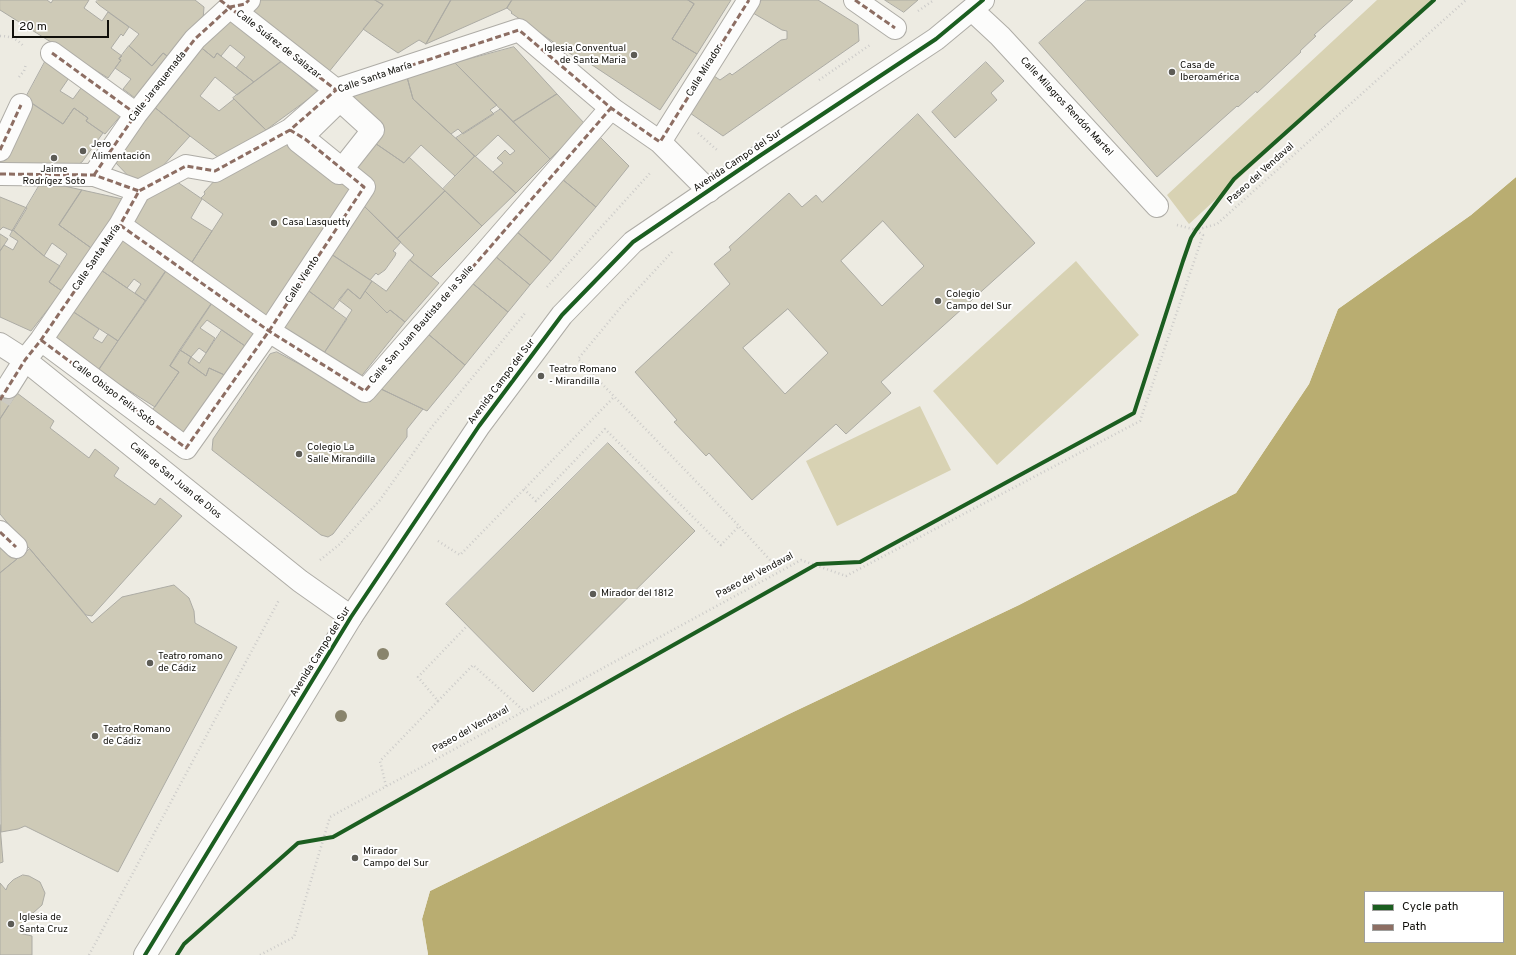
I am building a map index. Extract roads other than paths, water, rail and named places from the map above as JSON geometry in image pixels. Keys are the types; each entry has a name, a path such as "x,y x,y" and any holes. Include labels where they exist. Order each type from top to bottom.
{"street":[{"name":"Calle Mirador","path":"660,142 749,0"},
{"path":"855,0 895,28"},
{"name":"Calle Suárez de Salazar","path":"233,2 336,90"},
{"name":"Calle Jaraquemada","path":"94,175 136,114 196,39 233,2"},
{"name":"Avenida Campo del Sur","path":"145,955 351,618 479,426 562,315 633,242 936,39 978,5"},
{"name":"Calle Milagros Rendón Martel","path":"978,5 1000,36 1157,206"},
{"name":"Calle Santa María","path":"8,387 25,360 41,340 120,225 139,190 186,166 215,171 296,133 336,90 519,30 611,108 660,142 709,191"},
{"path":"52,53 136,114"},
{"path":"340,100 373,130 342,170 339,173 298,140 296,133 340,100"},
{"path":"0,150 21,105"},
{"name":"Calle San Juan Bautista de la Salle","path":"120,225 269,331 365,391 611,108"},
{"name":"Calle Viento","path":"186,448 269,331 364,187 342,170"},
{"path":"0,174 94,175 139,190"},
{"name":"Calle Obispo Felix Soto","path":"41,340 186,448"},
{"name":"Calle de San Juan de Dios","path":"0,344 25,360 300,581 351,618"},
{"path":"0,532 16,547"}],"tunnel":[{"path":"0,400 8,387"}],"place":[{"name":"Iglesia Conventual de Santa Maria","path":"634,55"},
{"name":"Casa de Iberoamérica","path":"1172,72"},
{"name":"Jero Alimentación","path":"83,151"},
{"name":"Jaime Rodrígez Soto","path":"54,158"},
{"name":"Casa Lasquetty","path":"274,223"},
{"name":"Colegio Campo del Sur","path":"938,301"},
{"name":"Teatro Romano - Mirandilla","path":"541,376"},
{"name":"Colegio La Salle Mirandilla","path":"299,454"},
{"name":"Mirador del 1812","path":"593,594"},
{"name":"Teatro romano de Cádiz","path":"150,663"},
{"name":"Teatro Romano de Cádiz","path":"95,736"},
{"name":"Mirador Campo del Sur","path":"355,858"},
{"name":"Iglesia de Santa Cruz","path":"11,924"}]}
